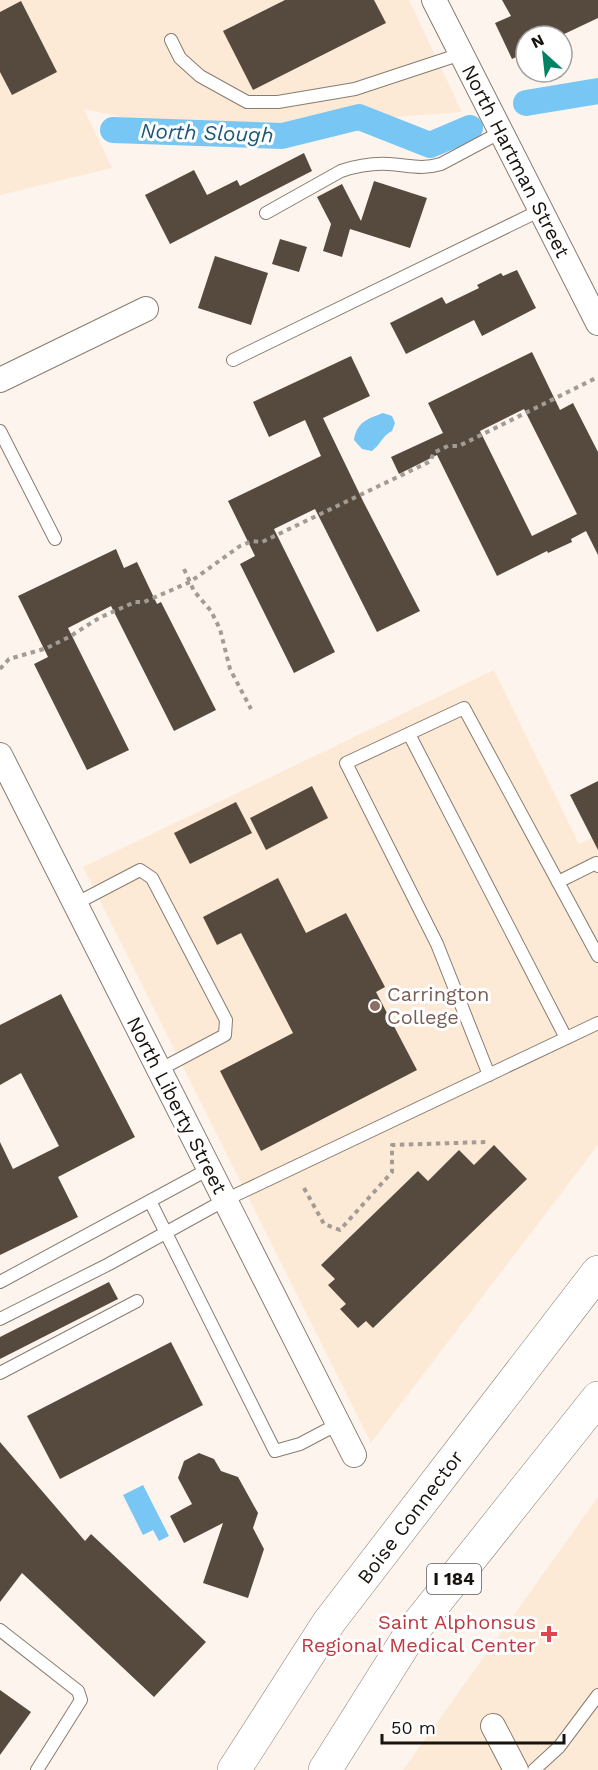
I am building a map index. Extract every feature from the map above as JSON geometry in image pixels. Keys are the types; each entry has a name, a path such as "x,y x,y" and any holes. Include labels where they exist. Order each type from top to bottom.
{"highway":[{"name":"Boise Connector","path":"234,1770 329,1622 598,1272"},
{"name":"I 184","path":"326,1770 411,1633 598,1398"}],"street":[{"name":"North Hartman Street","path":"436,1 598,323"},
{"path":"0,380 146,309"},
{"name":"North Liberty Street","path":"0,755 354,1455"},
{"path":"493,1726 516,1770"}],"lane":[{"path":"171,40 180,58 200,76 247,102 278,102 355,89 461,54"},
{"path":"266,213 341,171 377,164 431,167 501,132"},
{"path":"233,360 541,210"},
{"path":"0,430 55,539"},
{"path":"489,1075 437,944 346,763 464,708 598,956"},
{"path":"409,734 566,1038"},
{"path":"558,882 596,863 598,866"},
{"path":"75,904 140,870 152,878 221,1010 226,1020 225,1035 159,1070"},
{"path":"0,1319 225,1200 598,1023"},
{"path":"0,1282 209,1169"},
{"path":"150,1201 275,1450 300,1444 338,1424"},
{"path":"0,1373 137,1301"},
{"path":"0,1630 78,1691 81,1700 37,1770"},
{"path":"534,1770 559,1746 598,1695"}],"path":[{"path":"0,669 9,659 47,648 99,618 190,582 240,546 252,541 262,542 431,461 433,453 448,446 459,446 598,377"},
{"path":"184,569 194,591 211,611 220,629 230,669 251,709"},
{"path":"304,1188 324,1224 340,1230 392,1172 392,1145 487,1142"}],"shaded area":[{"path":"0,0 409,0 462,112 192,132 84,109 112,168 0,195"},
{"name":"Carrington College","path":"494,670 579,844 598,835 598,1145 371,1443 83,867"},
{"name":"Saint Alphonsus Regional Medical Center","path":"598,1497 598,1770 403,1770"}],"water":[{"path":"383,413 392,416 395,423 392,431 372,451 362,449 354,440 360,425"},
{"path":"143,1485 169,1536 159,1541 153,1530 143,1535 123,1495"}],"building":[{"path":"285,0 374,0 386,23 253,90 223,31"},
{"path":"502,0 598,0 598,18 574,29 574,24 514,24 514,58 512,59 495,23 511,16"},
{"path":"21,1 57,72 12,95 0,72 0,12"},
{"path":"304,153 312,171 170,244 145,195 194,170 207,195 237,180 240,186"},
{"path":"374,181 427,198 410,248 350,229 342,257 323,251 331,224 317,197 342,184 361,221"},
{"path":"280,239 307,247 299,272 272,264"},
{"path":"215,256 268,273 251,325 198,308"},
{"path":"517,270 536,308 482,336 474,320 406,354 390,323 442,297 446,304 479,288 477,285 501,273 503,276"},
{"path":"532,352 560,410 573,403 598,452 598,555 586,531 571,539 572,542 548,553 547,551 497,576 437,455 399,474 391,457 443,433 428,403","holes":["524,409 577,514 532,536 480,431"]},
{"path":"351,356 370,396 323,418 420,611 377,632 315,509 274,529 335,652 294,673 240,564 255,556 228,501 321,456 305,420 269,437 253,402"},
{"path":"116,549 124,568 137,562 157,604 161,602 216,710 174,731 111,606 68,628 129,750 87,770 34,664 48,657 18,596"},
{"path":"598,781 598,850 570,795"},
{"path":"312,786 328,818 266,850 250,818"},
{"path":"236,802 252,833 190,864 174,833"},
{"path":"278,878 306,933 346,913 385,987 376,992 417,1070 261,1151 220,1071 293,1033 241,933 217,945 203,917"},
{"path":"61,994 135,1137 58,1177 78,1217 0,1255 0,1142 13,1169 59,1146 21,1073 0,1085 0,1025"},
{"path":"494,1145 527,1179 373,1328 366,1321 358,1328 340,1309 346,1304 328,1285 335,1279 321,1265 418,1171 428,1181 459,1150 474,1165"},
{"path":"109,1282 118,1299 0,1359 0,1337"},
{"path":"171,1342 203,1405 60,1479 27,1416"},
{"path":"0,1442 85,1541 91,1534 206,1642 154,1697 22,1573 0,1602"},
{"path":"199,1453 214,1459 221,1471 238,1477 258,1513 253,1528 264,1549 248,1598 203,1583 223,1523 184,1543 170,1516 192,1504 178,1478 184,1461"},
{"path":"0,1690 31,1712 0,1755"}],"waterway":[{"name":"North Slough","path":"526,103 598,91"},
{"name":"North Slough","path":"113,130 282,136 359,117 430,145 470,128"}],"place":[{"name":"Carrington College","path":"375,1006"},
{"name":"Saint Alphonsus Regional Medical Center","path":"549,1634"}]}
